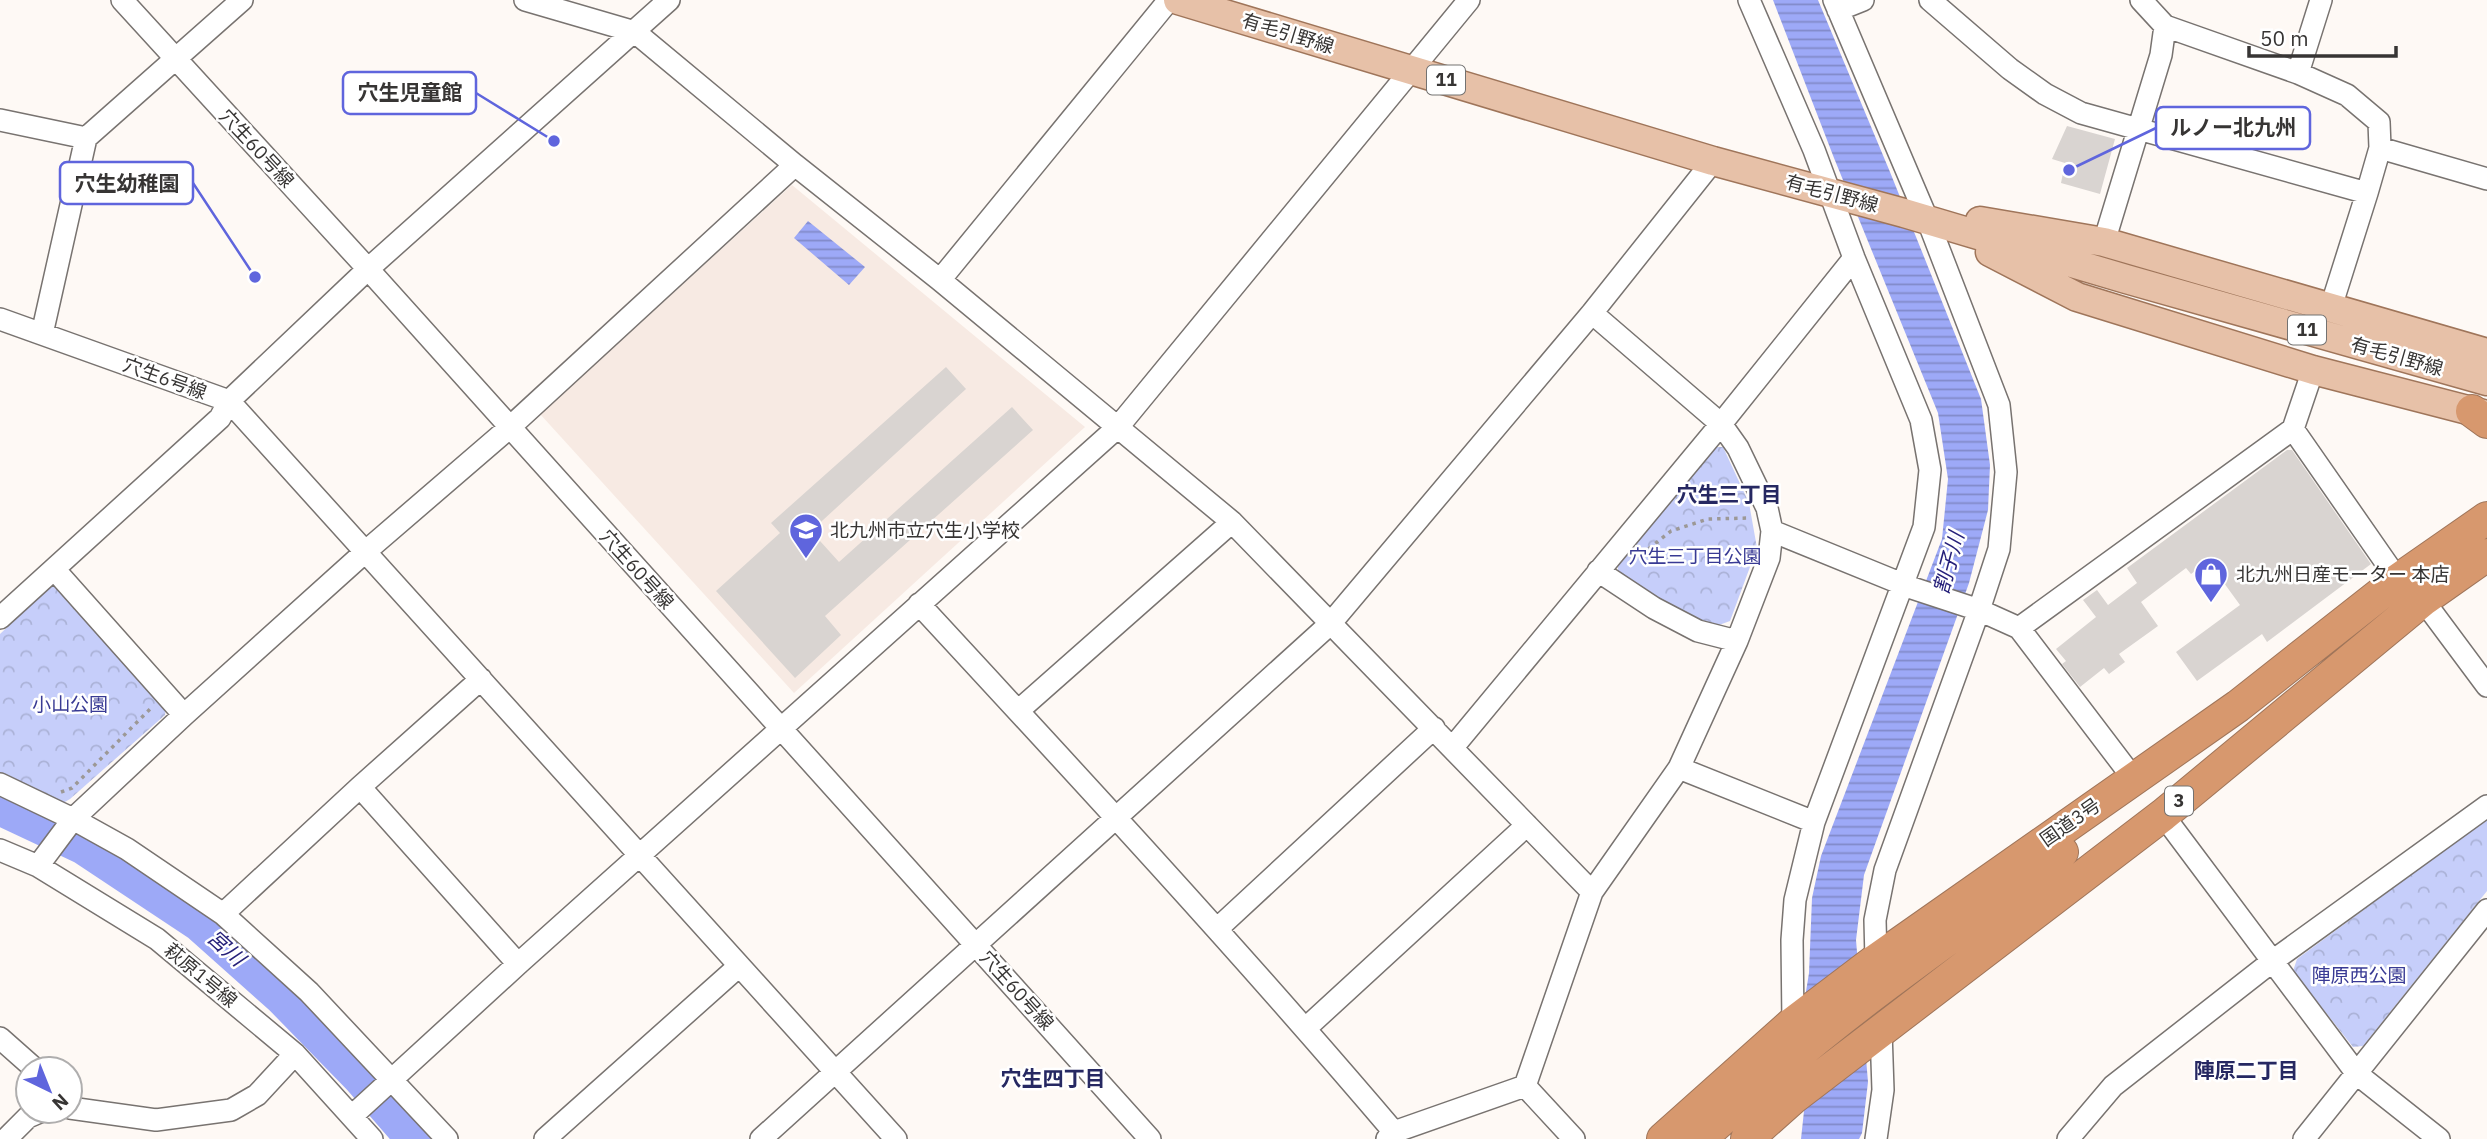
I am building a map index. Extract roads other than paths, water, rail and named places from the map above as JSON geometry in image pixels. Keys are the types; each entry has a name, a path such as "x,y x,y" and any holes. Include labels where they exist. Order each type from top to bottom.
{"highway":[{"path":"2398,580 2450,525 2487,495"},
{"name":"国道3号","path":"1663,1139 1798,1020 1872,974 2133,778 2238,706 2398,580 2487,517"},
{"name":"3","path":"1747,1139 1793,1098 2163,815 2423,600 2487,555"},
{"name":"3","path":"1700,1139 1760,1086 1872,974"}],"main road":[{"name":"有毛引野線","path":"1178,0 1713,161 2487,382"},
{"path":"1916,217 1987,222 2104,242 2487,353"},
{"path":"1916,217 2077,297 2314,370 2482,416"}],"street":[{"name":"穴生60号線","path":"122,0 368,269 1150,1139"},
{"path":"42,334 86,138 242,0"},
{"path":"525,0 635,32 794,165 940,280 1233,522 1592,892"},
{"name":"穴生6号線","path":"0,319 229,401 368,269 669,0"},
{"path":"940,280 1169,0"},
{"path":"356,1113 518,964 1118,427 1469,0"},
{"path":"1749,0 1834,194 1854,258 1921,420 1930,470 1924,527 1907,586 1814,822 1794,900 1792,940 1798,1020"},
{"path":"1863,0 1836,5 1916,217 1999,405 2006,472 1999,549 1972,608 1885,870 1875,920 1872,974"},
{"path":"1930,0 2010,69 2045,94 2081,113 2367,194"},
{"path":"2141,0 2165,26 2298,74 2347,95 2379,122 2380,148 2331,307"},
{"path":"2298,74 2321,0"},
{"path":"2104,242 2161,55 2165,26"},
{"path":"0,120 86,138"},
{"path":"2380,148 2487,179"},
{"path":"761,1139 1330,624 1592,313 1713,161"},
{"path":"38,866 73,819 184,715 365,552 509,428 794,165"},
{"path":"1453,747 1721,424 1854,258"},
{"path":"1525,1086 1592,892 1679,768 1737,641 1769,558 1772,531 1767,508 1738,448 1721,424 1592,313"},
{"path":"2019,628 2293,429 2314,370"},
{"path":"0,618 220,418 229,401 896,1139"},
{"path":"2293,429 2398,580"},
{"path":"1018,711 1233,522"},
{"path":"1772,531 2019,628 2133,778"},
{"path":"54,569 184,715"},
{"path":"1598,571 1654,608 1698,631 1737,641"},
{"path":"2423,600 2487,686"},
{"path":"919,604 1306,1028 1391,1136 1525,1086"},
{"path":"223,914 481,679"},
{"path":"1217,929 1434,728"},
{"path":"1679,768 1814,822"},
{"path":"0,784 73,819 127,849 223,914 309,992 447,1139"},
{"path":"360,787 518,964"},
{"path":"2068,1139 2113,1086 2274,960 2487,806"},
{"path":"2163,815 2357,1073 2439,1139"},
{"path":"1306,1028 1527,825"},
{"name":"萩原1号線","path":"0,850 38,866 157,939 295,1054 356,1113 372,1139"},
{"path":"2304,1139 2487,910"},
{"path":"545,1139 739,967"},
{"path":"1875,1037 1883,1090 1876,1139"},
{"path":"0,1038 19,1055"},
{"path":"84,1109 156,1130 232,1110 257,1095 295,1054"},
{"path":"1525,1086 1574,1139"},
{"path":"6,1139 20,1125"}],"water":[{"name":"割子川","path":"1773,0 1818,0 1981,399 1990,465 1988,510 1969,583 1864,875 1856,940 1868,1082 1859,1139 1801,1139 1804,1111 1802,1016 1809,973 1812,898 1821,856 1942,539 1948,479 1938,413"},
{"path":"808,221 865,267 849,285 794,238"}],"waterway":[{"name":"宮川","path":"0,808 83,847 199,924 282,998 360,1078 413,1139"}],"place":[{"name":"穴生児童館","path":"554,141"},
{"name":"ルノー北九州","path":"2069,170"},
{"name":"穴生幼稚園","path":"255,277"},
{"name":"北九州市立穴生小学校","path":"806,560"},
{"name":"北九州日産モーター 本店","path":"2211,604"}],"district":[{"name":"穴生三丁目","path":"1729,495"},
{"name":"陣原二丁目","path":"2246,1071"},
{"name":"穴生四丁目","path":"1053,1079"}],"park label":[{"name":"穴生三丁目公園","path":"1695,556"},
{"name":"小山公園","path":"70,704"},
{"name":"陣原西公園","path":"2359,975"}]}
